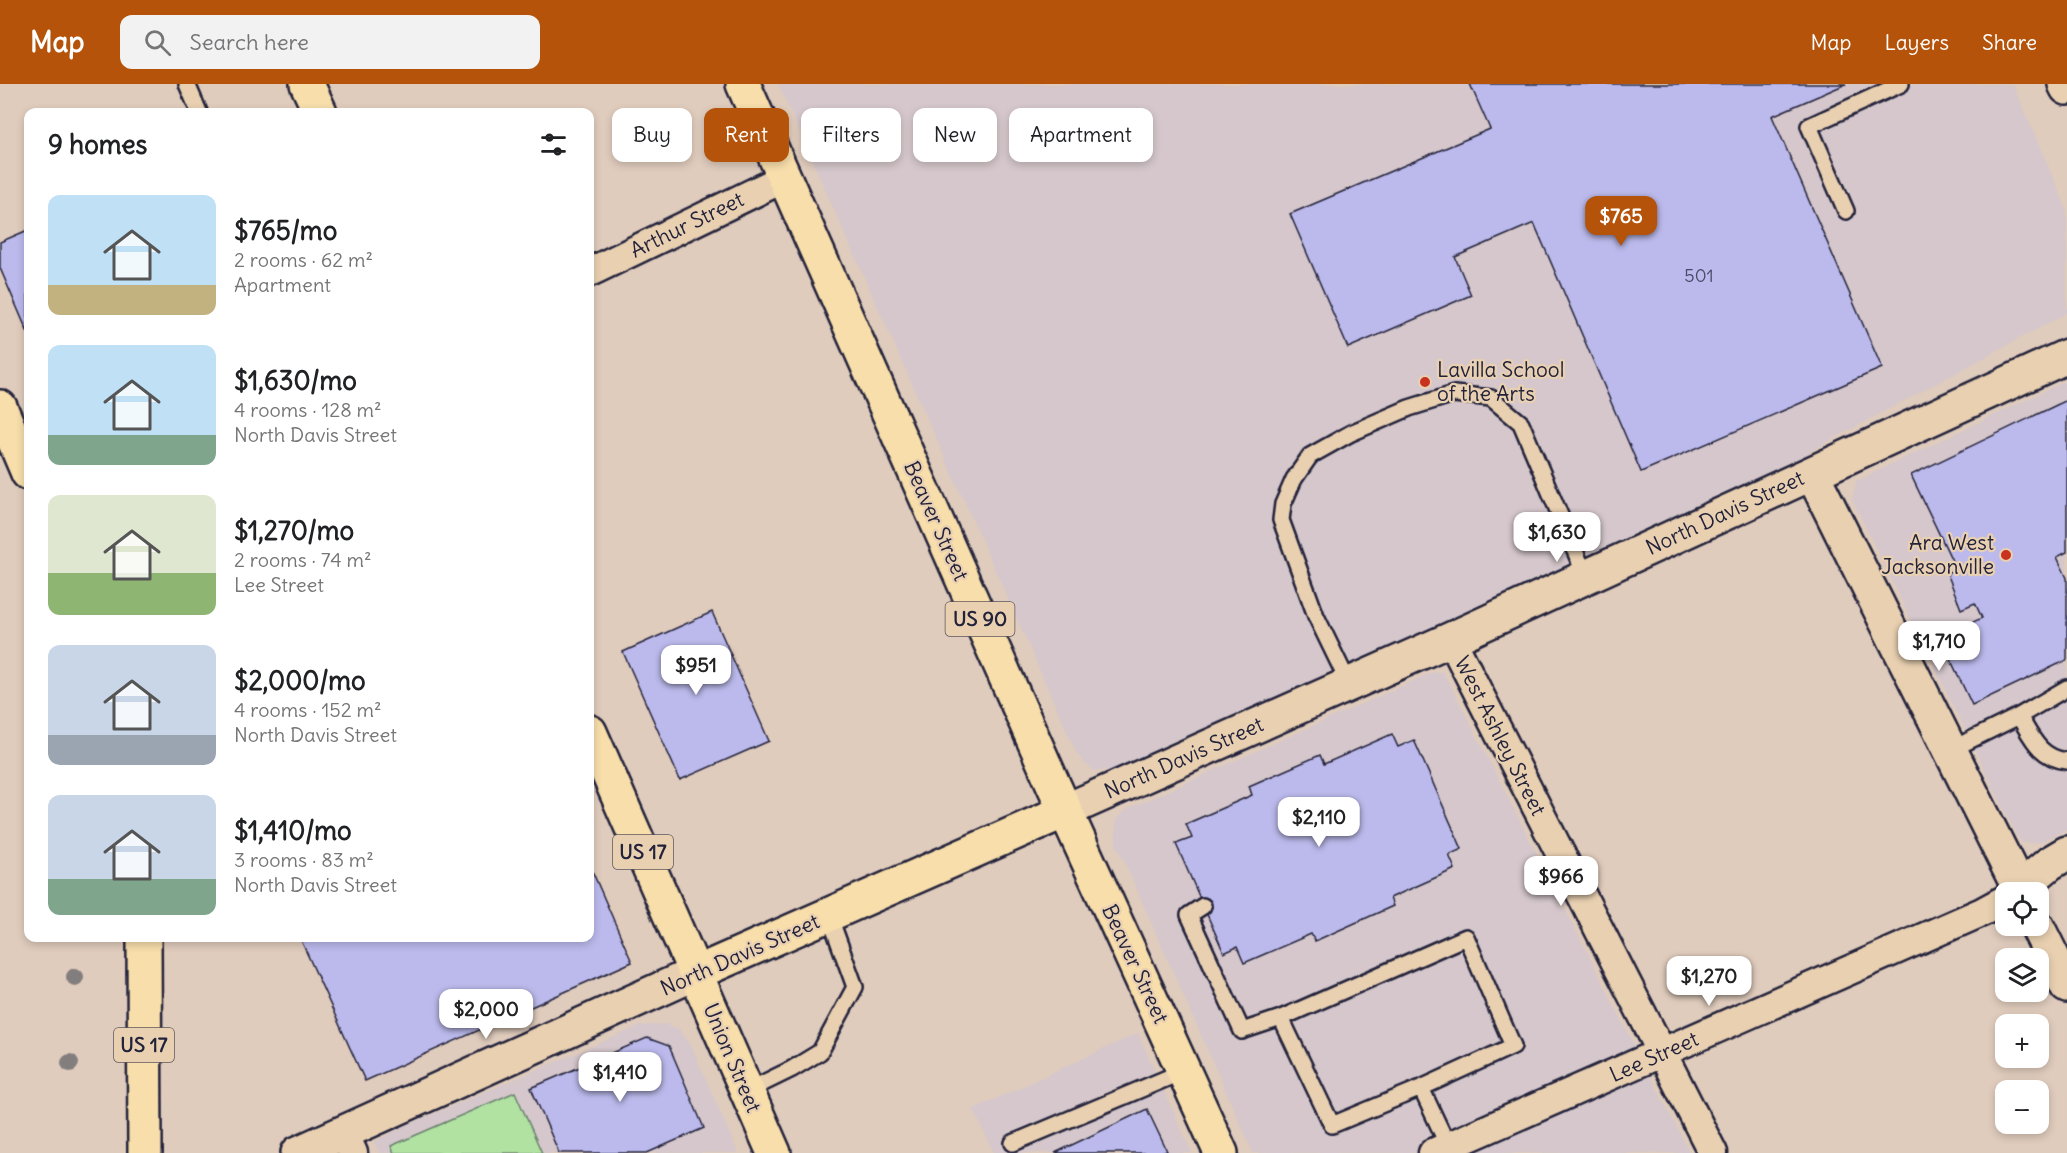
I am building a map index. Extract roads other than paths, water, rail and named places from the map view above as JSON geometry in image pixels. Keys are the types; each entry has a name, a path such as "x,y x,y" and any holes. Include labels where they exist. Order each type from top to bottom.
{"main road":[{"path":"307,84 318,108"},
{"name":"Beaver Street","path":"743,84 1065,811 1221,1153"},
{"path":"0,407 24,464"},
{"name":"Union Street","path":"594,741 774,1153"},
{"name":"North Davis Street","path":"696,974 1065,811"},
{"name":"US 17","path":"144,942 144,1153"}],"street":[{"path":"2065,84 2067,88"},
{"name":"Arthur Street","path":"594,270 784,178"},
{"name":"North Davis Street","path":"1065,811 1451,639 2067,356"},
{"path":"1812,473 1950,750 2010,882"},
{"name":"West Ashley Street","path":"1451,639 1713,1153"},
{"name":"Lee Street","path":"2028,882 2050,863 2067,853"},
{"name":"Lee Street","path":"1444,1151 1995,905"},
{"path":"2042,936 2067,986"},
{"name":"North Davis Street","path":"298,1153 348,1143 696,974"}],"lane":[{"path":"187,84 197,108"},
{"path":"1846,212 1809,126 1900,84"},
{"path":"1349,684 1316,616 1281,520 1283,504 1294,479 1310,456 1351,433 1409,408 1454,394 1491,398 1521,423 1586,577"},
{"path":"1950,750 2019,716 2067,688"},
{"path":"2019,716 2037,747 2054,760 2067,761"},
{"path":"1203,906 1189,915 1242,1031 1281,1018 1466,937 1513,1047 1332,1125 1281,1018"},
{"path":"747,1091 792,1069 820,1052 855,987 829,915"},
{"path":"1012,1143 1184,1071"},
{"path":"1421,1088 1444,1151"}],"place":[{"name":"Lavilla School of the Arts","path":"1425,382"},
{"name":"Ara West Jacksonville","path":"2006,555"}]}
